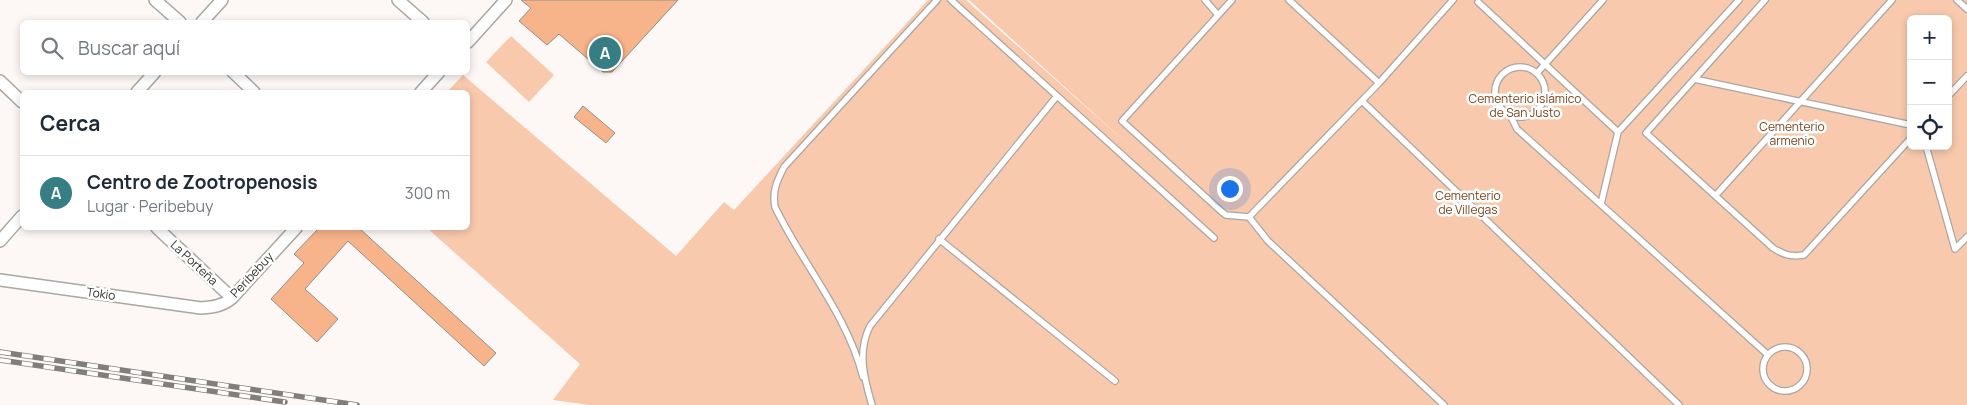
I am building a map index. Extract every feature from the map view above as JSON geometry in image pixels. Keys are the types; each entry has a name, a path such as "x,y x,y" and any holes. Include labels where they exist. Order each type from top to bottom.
{"street":[{"path":"155,0 178,20"},
{"path":"204,20 222,0"},
{"path":"398,0 420,20"},
{"path":"470,40 506,0"},
{"path":"139,90 152,75"},
{"path":"236,75 252,90"},
{"path":"423,90 436,75"},
{"path":"0,81 20,100"},
{"path":"0,241 20,218"},
{"name":"La Porteña","path":"159,230 232,298"},
{"name":"Peribebuy","path":"202,308 225,304 294,230"},
{"name":"Tokio","path":"0,280 202,308"}],"lane":[{"path":"872,405 858,357 845,328 775,207 773,197 775,187 784,168 937,0"},
{"path":"951,0 1214,238"},
{"path":"1205,0 1218,14"},
{"path":"1232,0 1122,121 1222,212 1249,217 1268,241 1444,405"},
{"path":"1289,0 1380,82"},
{"path":"1249,217 1380,82 1453,0"},
{"path":"1537,73 1603,0"},
{"path":"1602,204 1618,132 1739,0"},
{"path":"1765,0 1646,133 1782,254 1793,256 1804,256 1907,142"},
{"path":"1716,195 1892,0"},
{"path":"1957,0 1967,9"},
{"path":"1478,2 1618,132"},
{"path":"1509,114 1524,116 1538,109 1545,95 1542,79 1537,73 1523,67 1516,68 1508,70 1498,81 1496,96 1498,103 1509,114 1517,129 1767,354"},
{"path":"1952,92 1967,76"},
{"path":"1694,79 1907,125"},
{"path":"863,377 864,342 870,326 1057,96"},
{"path":"1362,101 1679,405"},
{"path":"1927,150 1955,249 1967,236"},
{"path":"939,239 1115,381"},
{"path":"1786,346 1799,352 1806,364 1805,378 1802,383 1788,391 1773,388 1763,376 1764,361 1767,354 1786,346"}],"green space":[{"name":"Cementerio de Villegas","path":"928,0 966,0 1133,149 969,0 1967,0 1967,405 589,405 553,400 580,364 429,230 470,230 470,90 449,90 463,75 676,256 724,202 734,210"},
{"path":"511,36 554,75 529,102 486,62"}],"building":[{"path":"521,0 678,0 612,72 603,72 559,34 547,45 519,21 531,8"},
{"path":"583,106 615,133 606,143 574,117"},
{"path":"317,230 361,230 496,353 484,366 348,241 305,289 338,319 317,342 271,299 304,263 294,254"}],"railway":[{"path":"0,352 357,405"},
{"path":"0,360 285,402"}],"place":[{"name":"Centro de Zootropenosis","path":"605,53"}],"park label":[{"name":"Cementerio islámico de San Justo","path":"1525,106"},
{"name":"Cementerio armenio","path":"1792,134"}]}
